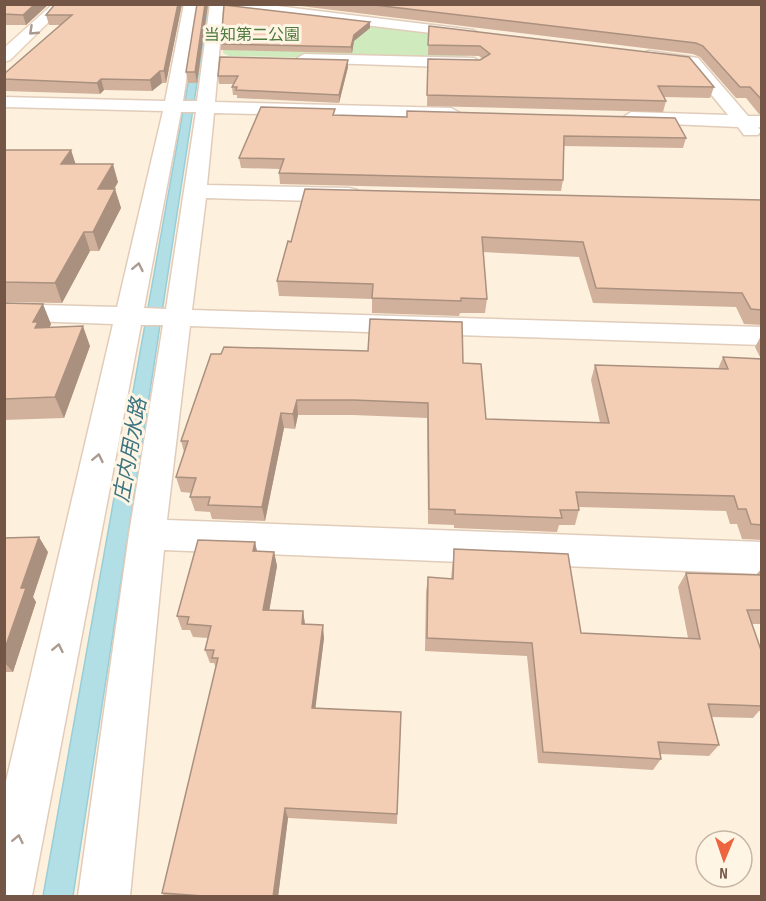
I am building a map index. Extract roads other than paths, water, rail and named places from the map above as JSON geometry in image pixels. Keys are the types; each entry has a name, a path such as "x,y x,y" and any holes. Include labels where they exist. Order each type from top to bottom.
{"street":[{"path":"4,57 61,4"},
{"path":"104,897 147,534 153,316 196,191 190,106 191,4"},
{"path":"6,897 153,316 190,106 218,58 218,4"},
{"path":"223,4 479,33 480,68 293,59"},
{"path":"628,54 692,62 762,144"},
{"path":"4,102 466,114"},
{"path":"616,117 762,122"},
{"path":"196,191 373,195"},
{"path":"4,312 762,336"},
{"path":"147,534 762,558"}],"water":[{"name":"庄内用水路","path":"202,5 209,5 73,896 43,896"}],"park label":[{"name":"当知第二公園","path":"252,34"}]}
